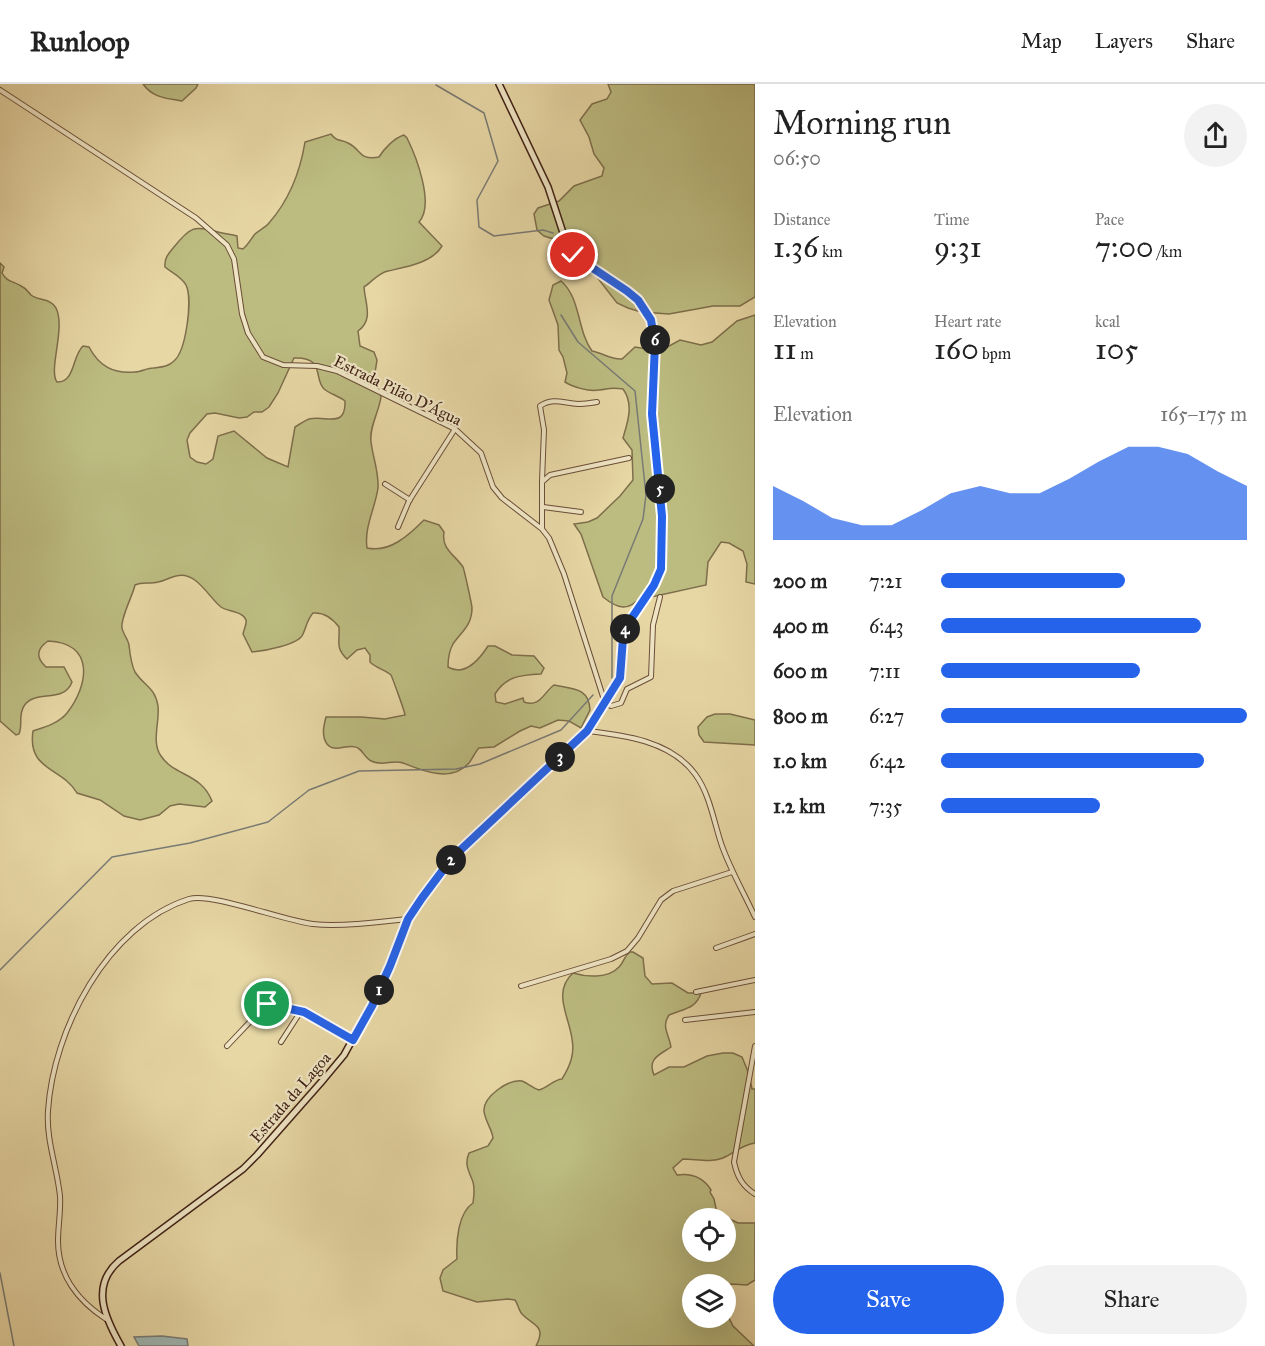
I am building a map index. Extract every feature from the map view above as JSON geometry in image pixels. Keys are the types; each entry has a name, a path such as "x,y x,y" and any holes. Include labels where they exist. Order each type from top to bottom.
{"street":[{"name":"Estrada da Lagoa","path":"121,1346 106,1319 103,1304 104,1282 111,1268 224,1183 257,1155 324,1079 353,1040 372,1006 408,919 452,858 587,731 620,678 624,631 659,577 663,559 662,516 652,414 655,346 651,320 638,300 573,255 568,248 548,187 499,84"},
{"name":"Estrada Pilão D'Água","path":"0,90 196,218 227,245 234,260 242,314 248,333 263,357 283,365 332,369 455,429 481,453 493,487 502,498 542,529 554,548 605,703"},
{"path":"542,529 544,430 540,406 556,400 576,404 597,402"},
{"path":"398,527 410,500 455,429"},
{"path":"542,482 555,472 629,458"},
{"path":"385,484 410,500"},
{"path":"543,507 581,512"},
{"path":"605,703 611,706 621,703 627,689 651,677 653,625 660,597"},
{"path":"587,731 625,735 644,741 660,747 689,766 701,785 732,872 754,911 755,917"},
{"path":"521,987 627,951 638,938 661,900 673,891 732,872"},
{"path":"106,1319 79,1297 62,1268 58,1242 59,1186 47,1130 54,1069 68,1026 104,962 123,941 149,920 172,907 197,898 311,924 332,925 408,919"},
{"path":"716,948 755,934"},
{"path":"696,992 755,980"},
{"path":"227,1046 267,1004 301,1011 353,1040"},
{"path":"281,1042 301,1011"},
{"path":"685,1020 755,1011"},
{"path":"755,1046 734,1162 736,1174 741,1182 755,1194"}],"green space":[{"path":"143,84 198,84 182,101 156,95"},
{"path":"608,84 755,84 755,297 740,306 713,306 669,314 641,312 617,303 583,259 560,241 544,236 537,230 534,214 538,208 559,201 574,186 602,176 604,168 594,154 589,137 580,120 592,104 607,99 611,92"},
{"path":"331,134 352,145 364,156 372,158 379,157 390,144 404,135 415,156 425,193 423,214 419,222 442,246 432,257 410,266 384,272 364,287 367,316 363,327 358,331 360,346 374,352 377,360 374,379 381,397 371,436 378,488 368,525 367,548 384,548 391,545 405,537 424,520 439,525 444,532 447,547 463,567 472,608 468,624 453,644 448,667 460,670 471,666 488,646 495,646 512,655 534,656 544,668 541,674 521,676 504,683 495,694 496,702 505,704 523,698 524,702 534,703 554,685 583,693 589,702 590,710 581,728 569,721 558,720 540,728 531,726 494,747 479,748 469,763 454,773 437,774 399,762 375,763 369,760 360,749 350,746 330,747 325,741 324,734 326,717 385,719 405,715 391,675 370,662 370,655 365,648 357,650 347,659 339,644 339,627 331,619 313,613 300,638 280,647 252,652 243,634 246,623 244,617 221,607 202,586 190,577 183,575 155,583 138,584 135,585 122,628 135,672 157,700 158,750 166,763 201,785 212,801 205,807 179,804 170,806 159,815 140,820 124,816 100,800 77,793 35,754 33,731 52,724 64,716 80,690 83,667 74,649 48,641 44,644 39,650 39,657 46,667 64,667 72,682 68,689 63,693 29,701 22,709 19,734 16,735 0,721 0,263 4,267 2,273 6,278 24,288 34,297 51,303 56,308 59,316 54,368 57,382 63,381 70,374 79,350 83,346 89,347 102,364 120,372 137,372 167,366 174,361 182,347 189,301 184,282 165,267 167,256 184,235 198,228 237,236 238,248 243,249 283,205 297,175 305,142","holes":["294,358 315,364 324,389 345,401 344,410 339,418 309,419 295,427 288,467 267,458 234,431 218,436 213,459 206,464 190,457 187,440 190,433 207,414 215,413 239,418 247,417 254,412 262,412 269,407 278,393"]},
{"path":"561,281 576,305 587,343 592,351 614,358 622,359 635,347 660,351 680,340 701,345 712,342 737,321 755,315 755,584 746,582 747,564 743,551 729,543 721,542 708,562 706,585 647,598 642,596 627,607 613,604 603,597 581,534 574,524 597,518 633,480 632,450 623,438 629,407 623,389 591,390 565,382 567,373 559,350 558,325 549,300 553,285"},
{"path":"715,714 730,714 755,720 755,745 704,742 699,735 698,727 707,717"},
{"path":"633,952 643,958 645,976 652,984 672,983 688,993 701,993 692,1005 669,1015 666,1027 671,1047 653,1061 654,1075 669,1067 684,1067 707,1056 733,1053 742,1057 752,1089 755,1089 755,1143 718,1159 708,1161 683,1159 673,1168 677,1175 692,1175 701,1179 711,1190 716,1208 682,1208 682,1262 736,1262 736,1222 755,1223 755,1280 747,1285 736,1284 736,1274 682,1274 682,1328 735,1328 754,1346 536,1346 539,1330 522,1314 515,1300 477,1302 443,1291 440,1278 443,1270 457,1259 461,1220 473,1203 474,1187 467,1161 469,1153 488,1146 493,1138 484,1111 488,1100 497,1090 516,1081 522,1081 539,1090 562,1079 573,1050 563,996 567,980 573,973 590,976 603,975 619,967 628,954"}],"water":[{"path":"162,1336 187,1339 188,1346 139,1346 134,1337"}],"waterway":[{"path":"436,85 484,113 498,161 477,200 479,227 494,236 543,230 553,233"},
{"path":"561,315 578,342 635,391 646,495 643,519 612,596 612,678"},
{"path":"0,970 112,857 190,843 268,822 309,790 359,771 456,769 480,764 561,730 593,695"},
{"path":"0,1273 14,1346"}],"route":[{"path":"267,1004 304,1012 353,1040 372,1006 408,919 422,898 452,858 587,731 620,678 624,631 659,577 663,559 660,485 652,414 654,331 651,320 638,300 573,255"}]}
